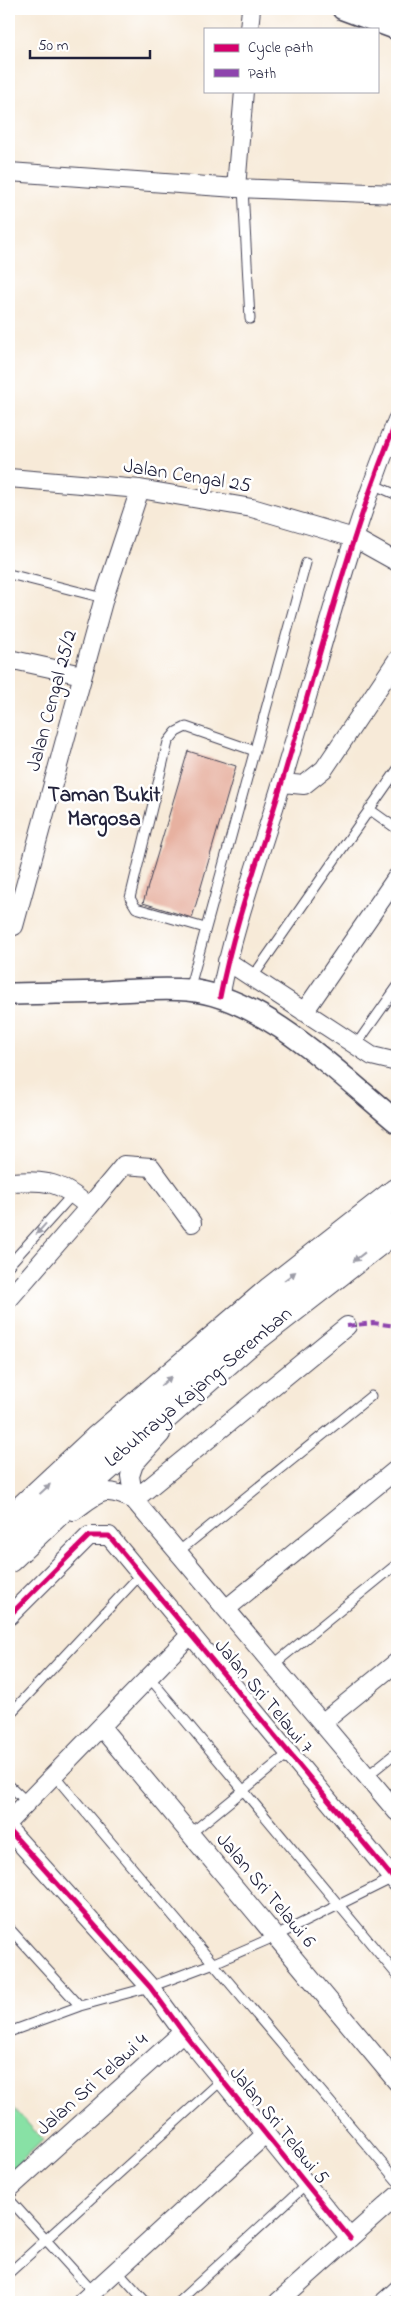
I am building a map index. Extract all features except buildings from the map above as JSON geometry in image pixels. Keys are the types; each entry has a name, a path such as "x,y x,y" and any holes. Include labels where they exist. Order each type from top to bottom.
{"highway":[{"name":"Lebuhraya Kajang-Seremban","path":"9,1522 97,1440 272,1290 397,1192"},
{"name":"Lebuhraya Kajang-Seremban","path":"10,1557 86,1485 244,1346 397,1227"}],"street":[{"path":"249,28 251,9"},
{"path":"343,9 397,29"},
{"path":"240,188 244,92"},
{"path":"9,172 240,188 397,194"},
{"path":"220,997 227,961 282,784 354,538 372,484 397,420"},
{"name":"Jalan Cengal 25","path":"9,478 140,489 252,508 354,538 397,562"},
{"name":"Jalan Cengal 25/2","path":"14,926 104,598 140,489"},
{"path":"9,659 82,675"},
{"path":"282,784 304,785 324,769 397,660"},
{"path":"304,1012 397,878"},
{"path":"227,961 372,1056 397,1062"},
{"path":"9,994 188,990 220,997 252,1010 304,1045 393,1119"},
{"path":"9,1299 124,1165 151,1166 192,1223"},
{"path":"9,1182 33,1181 58,1184 89,1207"},
{"path":"134,1500 347,1326"},
{"path":"134,1500 130,1476 134,1464 244,1346"},
{"path":"226,1609 397,1470"},
{"path":"10,1557 99,1493 114,1490 134,1500 397,1812"},
{"name":"Jalan Sri Telawi 7","path":"9,1616 89,1536 109,1536 396,1878"},
{"path":"9,1821 191,1634"},
{"path":"322,1723 397,1662"},
{"name":"Jalan Sri Telawi 6","path":"101,1727 274,1937 397,2082"},
{"name":"Jalan Sri Telawi 5","path":"9,1830 150,1987 183,2032 350,2238"},
{"name":"Jalan Sri Telawi 4","path":"9,2189 183,2032"},
{"path":"88,2297 266,2134"},
{"path":"278,2302 397,2196"}],"lane":[{"path":"240,188 250,319"},
{"path":"372,484 397,495"},
{"path":"188,990 306,563"},
{"path":"9,574 104,598"},
{"path":"205,928 136,908 130,898 168,742 176,732 186,728 255,751"},
{"path":"252,978 397,770"},
{"path":"369,810 397,829"},
{"path":"356,1046 397,987"},
{"path":"9,1265 73,1194"},
{"path":"178,1552 371,1396"},
{"path":"273,1665 397,1564"},
{"path":"9,1715 141,1574"},
{"path":"150,1678 336,1904 397,1975"},
{"path":"190,1834 289,1752"},
{"path":"367,1776 397,1752"},
{"path":"54,1775 397,2180"},
{"path":"9,1785 27,1802"},
{"path":"9,2032 80,2006 150,1987 214,1963 274,1937 336,1904 396,1878"},
{"path":"9,1928 80,2006"},
{"path":"9,2274 222,2080"},
{"path":"178,2302 307,2184"},
{"path":"9,2199 45,2240 88,2297"},
{"path":"117,2270 146,2302"},
{"path":"377,2302 397,2284"}],"green space":[{"path":"9,2103 43,2140 9,2173"}],"marked path":[{"path":"347,1326 373,1323 397,1326"}],"cycle path":[{"path":"220,997 242,909 351,548 397,420"},
{"path":"9,1616 89,1536 109,1536 397,1883"},
{"path":"9,1830 150,1987 183,2032 350,2238"}],"district":[{"name":"Taman Bukit Margosa","path":"104,808"}]}
